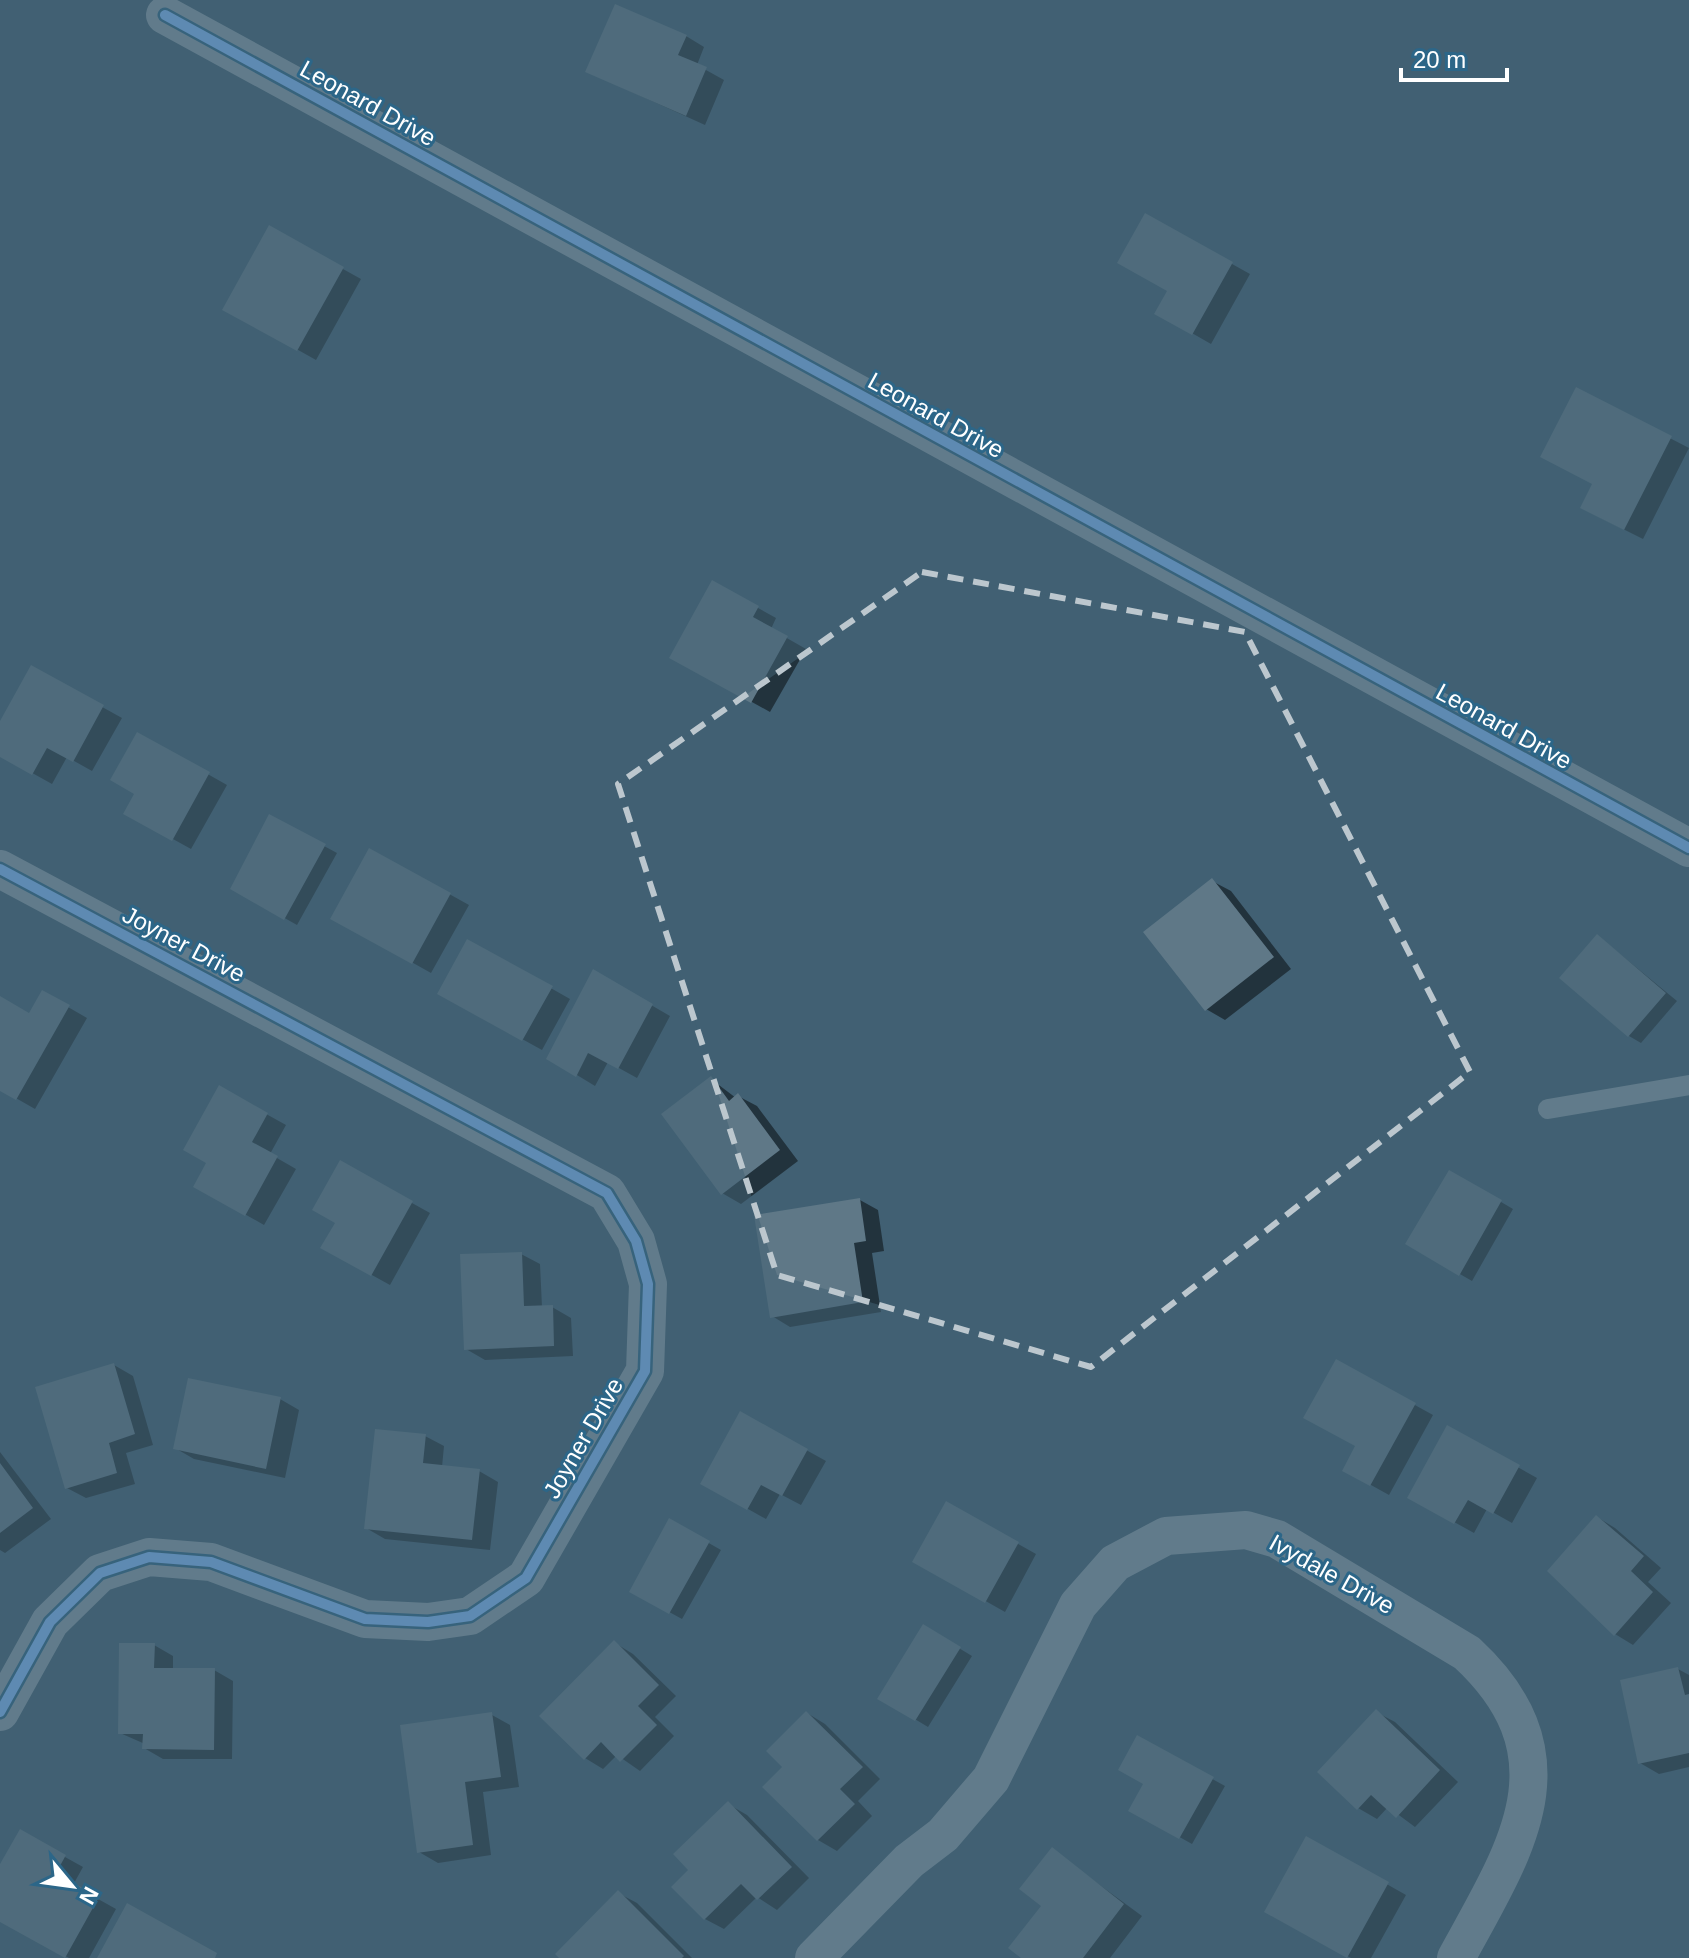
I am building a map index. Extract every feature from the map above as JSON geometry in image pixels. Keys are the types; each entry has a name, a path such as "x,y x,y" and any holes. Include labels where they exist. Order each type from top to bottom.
{"street":[{"name":"Leonard Drive","path":"165,15 1689,848"},
{"name":"Joyner Drive","path":"0,869 607,1193 636,1241 648,1284 645,1371 526,1578 470,1616 428,1622 365,1619 211,1562 149,1557 100,1573 50,1622 0,1712"},
{"name":"Ivydale Drive","path":"814,1958 909,1861 943,1835 991,1779 1078,1605 1115,1563 1166,1536 1246,1530 1277,1539 1467,1653 1491,1675 1515,1716 1528,1764 1527,1813 1514,1852 1456,1958"}],"lane":[{"path":"1548,1109 1689,1085"}],"highlighted area":[{"path":"922,572 1245,632 1470,1072 1091,1367 777,1275 618,784"}],"building":[{"path":"615,4 687,35 678,55 707,67 686,116 585,72"},
{"path":"1145,213 1233,262 1192,335 1154,314 1167,291 1117,263"},
{"path":"269,225 344,267 297,351 222,310"},
{"path":"1576,387 1672,436 1624,530 1580,508 1592,484 1540,457"},
{"path":"712,580 759,606 753,617 788,636 751,703 669,658"},
{"path":"31,665 104,705 73,762 47,748 32,775 0,757 0,721"},
{"path":"137,732 210,772 172,841 123,814 134,794 110,780"},
{"path":"269,814 326,844 284,920 230,889"},
{"path":"369,848 451,893 412,964 330,919"},
{"path":"1212,878 1274,957 1205,1011 1143,932"},
{"path":"1597,934 1666,993 1628,1037 1559,978"},
{"path":"467,939 553,986 522,1041 437,994"},
{"path":"593,969 653,1004 618,1069 588,1053 576,1077 546,1059"},
{"path":"42,990 70,1005 16,1100 0,1091 0,996 29,1013"},
{"path":"711,1076 729,1101 738,1093 780,1150 721,1195 661,1114"},
{"path":"219,1085 268,1113 252,1142 278,1156 245,1216 193,1187 206,1163 183,1150"},
{"path":"340,1160 413,1201 371,1276 320,1248 335,1223 312,1210"},
{"path":"1449,1170 1502,1200 1459,1276 1405,1244"},
{"path":"860,1198 866,1241 854,1243 863,1302 770,1318 754,1215"},
{"path":"522,1252 524,1306 553,1305 554,1346 464,1350 460,1254"},
{"path":"1336,1359 1416,1403 1370,1486 1342,1471 1355,1446 1303,1418"},
{"path":"114,1363 135,1434 109,1443 117,1473 65,1489 35,1387"},
{"path":"188,1378 281,1397 266,1469 173,1449"},
{"path":"740,1411 808,1449 782,1496 761,1485 747,1510 700,1484"},
{"path":"1447,1425 1520,1465 1493,1514 1468,1500 1454,1524 1407,1498"},
{"path":"375,1429 426,1434 423,1463 480,1469 472,1540 364,1529"},
{"path":"0,1463 33,1508 0,1533"},
{"path":"946,1501 1019,1542 985,1603 912,1562"},
{"path":"1596,1515 1644,1556 1631,1571 1653,1592 1614,1636 1547,1571"},
{"path":"669,1518 710,1541 669,1614 629,1592"},
{"path":"923,1624 961,1647 915,1721 877,1699"},
{"path":"614,1640 659,1685 638,1706 657,1725 620,1762 601,1742 584,1760 539,1716"},
{"path":"119,1643 155,1643 154,1668 215,1668 214,1750 142,1749 143,1734 118,1734"},
{"path":"1678,1667 1685,1695 1689,1694 1689,1753 1638,1764 1620,1680"},
{"path":"1376,1709 1440,1770 1396,1818 1371,1795 1357,1810 1317,1772"},
{"path":"806,1711 863,1767 840,1789 855,1804 817,1841 762,1787 782,1767 766,1751"},
{"path":"492,1712 501,1777 465,1782 473,1845 417,1853 400,1725"},
{"path":"1137,1735 1214,1777 1179,1839 1128,1811 1143,1784 1118,1770"},
{"path":"728,1801 792,1867 757,1900 741,1884 704,1920 671,1887 688,1870 673,1854"},
{"path":"20,1829 66,1855 56,1873 99,1897 65,1958 0,1922 0,1864"},
{"path":"1306,1836 1389,1882 1347,1958 1264,1912"},
{"path":"1052,1847 1124,1904 1083,1958 1021,1958 1008,1948 1041,1906 1019,1889"},
{"path":"618,1890 684,1956 682,1958 559,1958 555,1954"},
{"path":"127,1903 217,1953 215,1958 97,1958"}],"cycle path":[{"path":"165,15 1689,848"},
{"path":"0,869 607,1193 636,1241 648,1284 645,1371 526,1578 470,1616 428,1622 365,1619 211,1562 149,1557 100,1573 50,1622 0,1712"}]}
